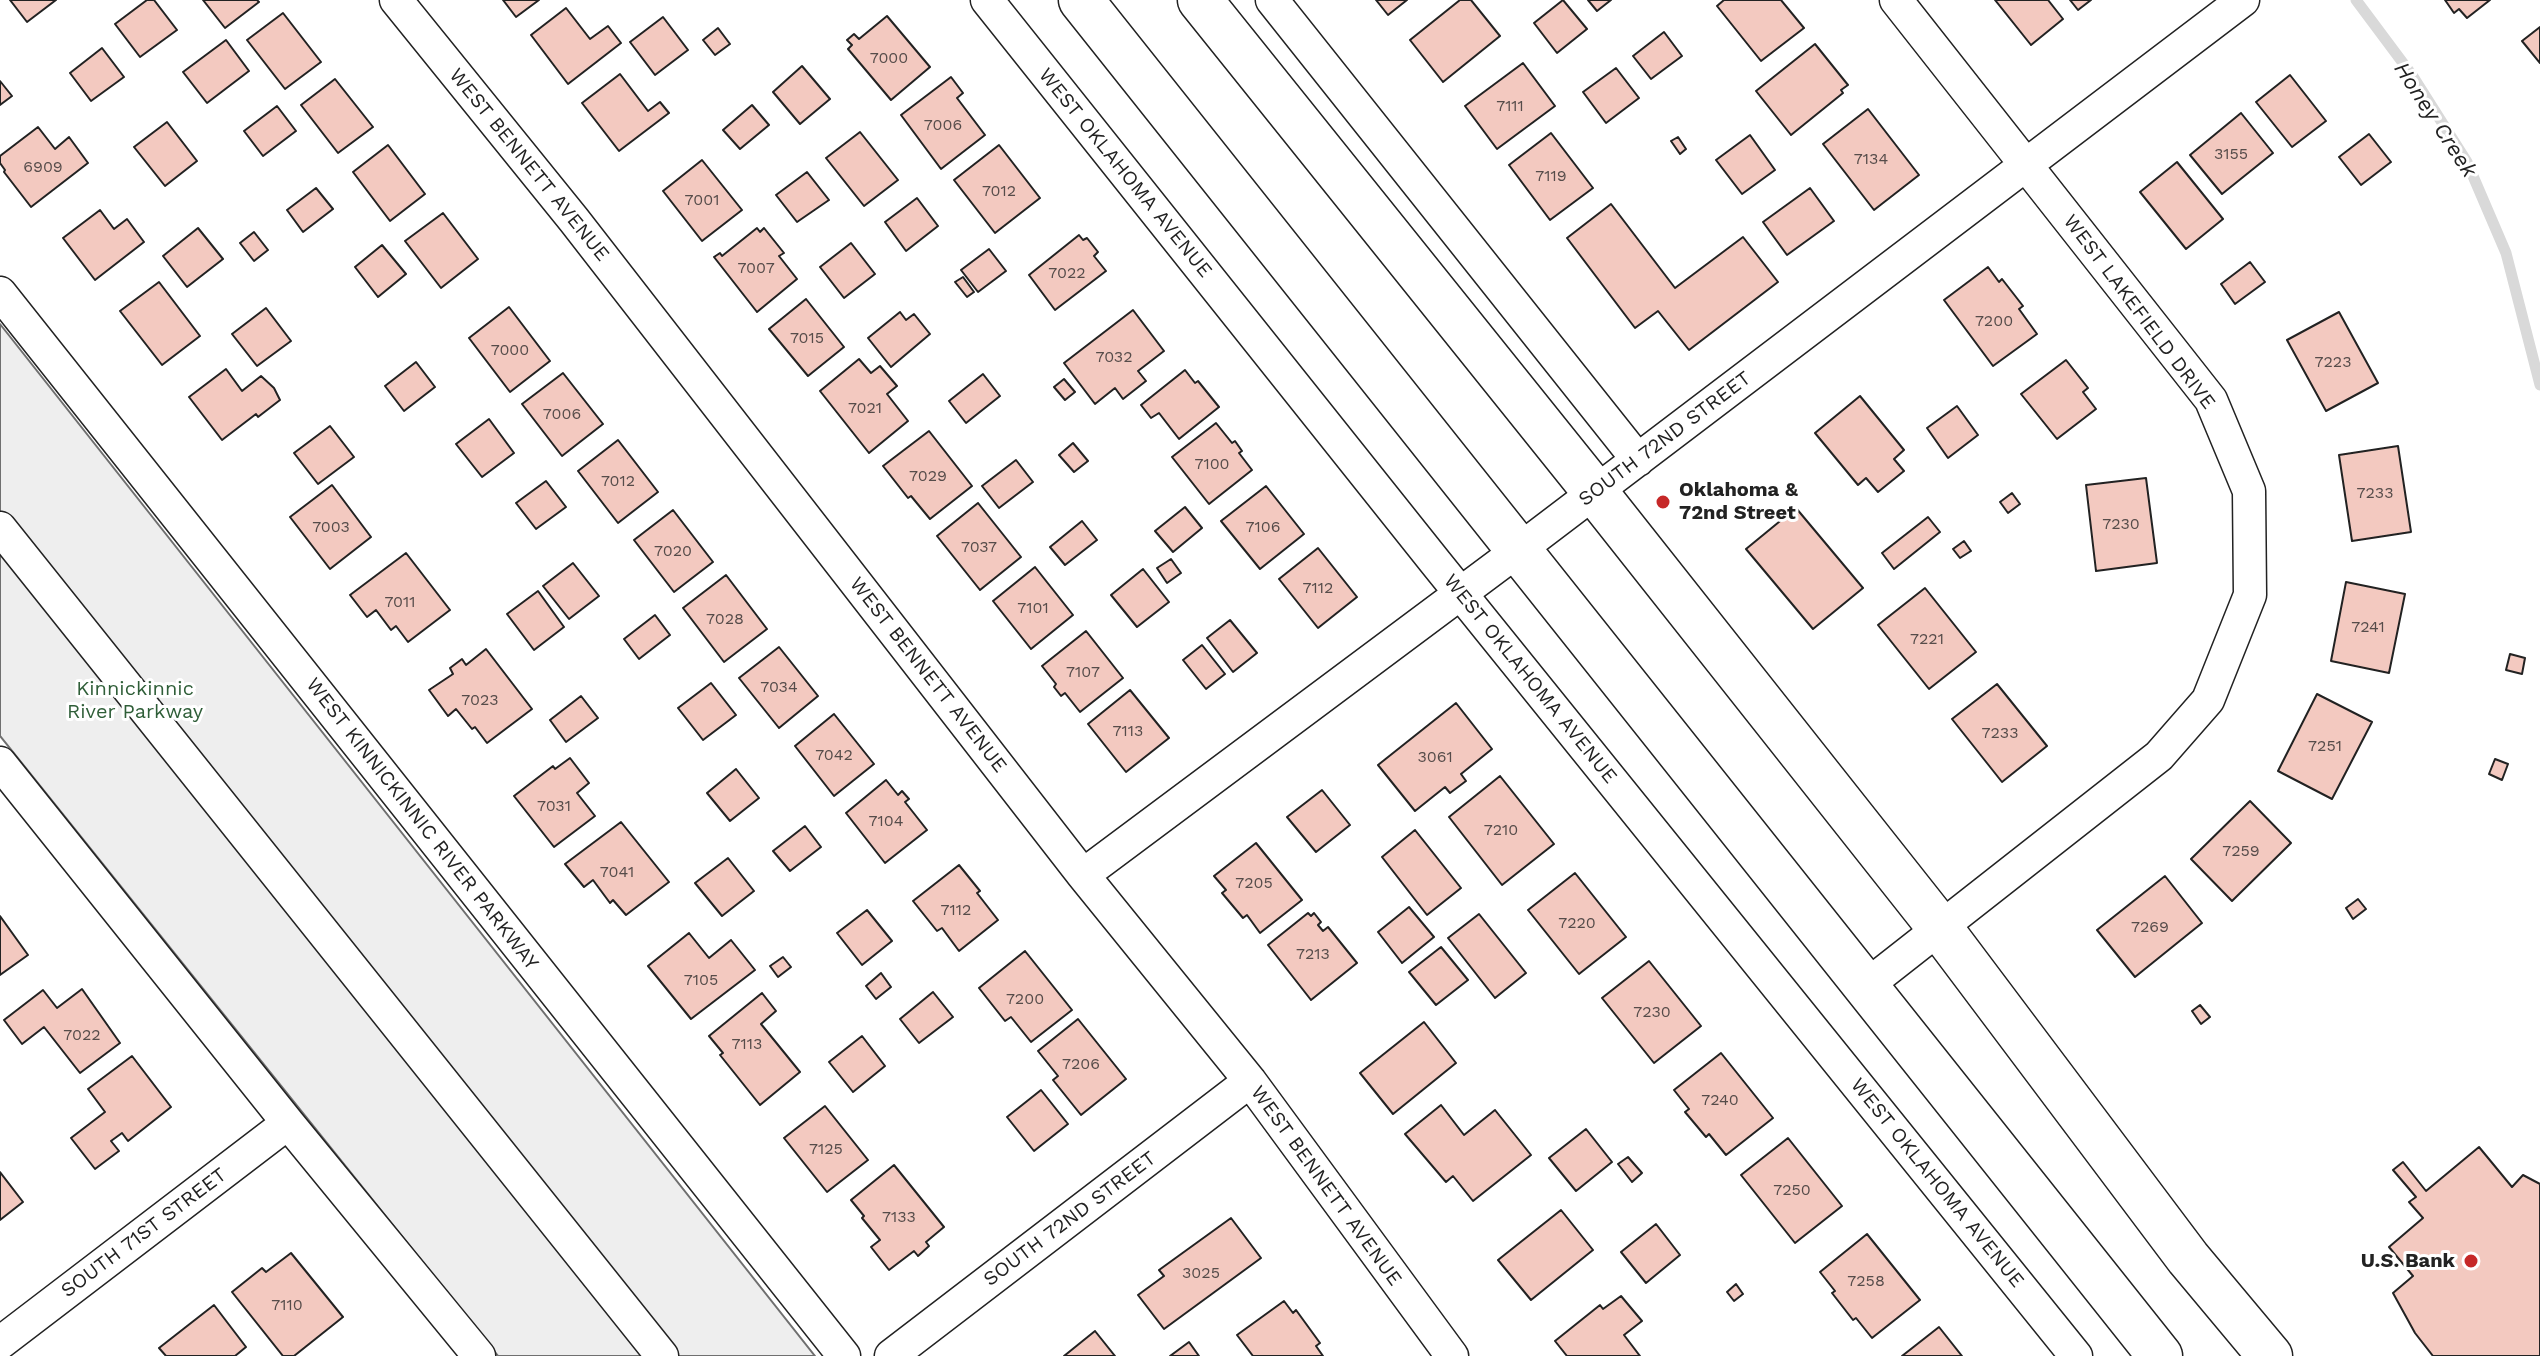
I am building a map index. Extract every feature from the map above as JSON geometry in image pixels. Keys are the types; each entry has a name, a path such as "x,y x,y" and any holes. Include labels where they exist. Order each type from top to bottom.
{"main road":[{"path":"1081,0 2160,1356"},
{"path":"1200,0 1940,928 2188,1258 2270,1356"}],"street":[{"name":"WEST BENNETT AVENUE","path":"396,0 582,229 1083,875 1250,1081 1452,1356"},
{"name":"WEST OKLAHOMA AVENUE","path":"987,0 1460,593 2076,1356"},
{"path":"1272,0 1638,460"},
{"name":"WEST LAKEFIELD DRIVE","path":"1866,986 2159,756 2208,700 2250,595 2249,491 2211,400 1896,0"},
{"name":"SOUTH 72ND STREET","path":"1083,875 1638,460 2243,0"},
{"name":"WEST KINNICKINNIC RIVER PARKWAY","path":"0,293 844,1356"},
{"path":"0,528 662,1356"},
{"path":"0,763 479,1356"},
{"name":"SOUTH 72ND STREET","path":"891,1356 1250,1081"},
{"name":"SOUTH 71ST STREET","path":"0,1343 288,1123"}],"green space":[{"name":"Kinnickinnic River Parkway","path":"0,324 815,1356 498,1356 0,736"}],"building":[{"path":"10,0 56,0 27,22"},
{"path":"147,0 154,0 177,30 140,57 115,24"},
{"path":"203,0 257,0 259,2 225,28"},
{"path":"503,0 539,0 516,17"},
{"path":"1376,0 1407,0 1388,15"},
{"path":"1460,0 1471,0 1500,36 1443,82 1410,40"},
{"path":"1563,0 1587,29 1557,53 1534,23"},
{"path":"1588,0 1611,0 1597,11"},
{"path":"1724,0 1781,0 1804,28 1761,61 1717,6"},
{"path":"1995,0 2048,0 2063,19 2031,45"},
{"path":"2070,0 2091,0 2078,10"},
{"path":"2445,0 2490,0 2467,18 2459,9 2454,13"},
{"path":"566,8 590,39 608,26 621,43 568,84 531,35"},
{"path":"283,13 321,62 285,89 247,40"},
{"path":"887,16 930,67 891,100 848,49 852,45 847,40 854,34 859,39"},
{"path":"663,17 688,50 655,75 630,42"},
{"path":"2540,27 2540,63 2522,41"},
{"path":"718,28 730,44 715,55 703,40"},
{"path":"1664,32 1682,56 1651,79 1633,56"},
{"path":"226,40 249,71 207,103 183,72"},
{"path":"1815,44 1848,85 1841,90 1843,93 1791,135 1756,91"},
{"path":"102,48 124,77 91,101 70,73"},
{"path":"1523,63 1555,106 1497,149 1465,106"},
{"path":"802,66 830,99 800,124 773,92"},
{"path":"1616,68 1639,98 1606,123 1583,92"},
{"path":"620,74 648,111 660,102 669,113 619,151 582,103"},
{"path":"2290,75 2326,121 2292,147 2256,102"},
{"path":"951,77 963,93 957,98 985,135 941,169 901,115"},
{"path":"335,79 373,127 338,153 301,105"},
{"path":"0,81 12,96 0,105"},
{"path":"752,105 769,125 740,149 723,130"},
{"path":"277,106 296,131 263,156 244,131"},
{"path":"1868,109 1919,175 1874,210 1823,144"},
{"path":"2241,113 2273,153 2222,194 2190,155"},
{"path":"167,122 197,161 165,186 134,147"},
{"path":"38,127 55,149 69,137 88,163 31,207 4,172 0,156"},
{"path":"860,132 898,180 864,206 826,158"},
{"path":"1551,133 1593,188 1550,220 1509,165"},
{"path":"2369,134 2391,162 2361,185 2339,157"},
{"path":"1750,135 1775,170 1742,194 1716,160"},
{"path":"1678,137 1686,149 1680,154 1671,141"},
{"path":"388,145 425,194 390,221 353,172"},
{"path":"999,145 1040,198 995,233 954,180"},
{"path":"702,160 742,210 702,241 663,191"},
{"path":"2177,162 2223,219 2186,249 2140,192"},
{"path":"807,172 829,200 797,222 776,195"},
{"path":"316,188 333,209 303,232 287,210"},
{"path":"1810,188 1834,221 1787,255 1763,222"},
{"path":"917,198 938,226 906,251 885,222"},
{"path":"1611,204 1675,288 1743,237 1778,282 1689,350 1658,311 1635,328 1567,238"},
{"path":"100,210 114,229 127,219 144,242 95,280 63,238"},
{"path":"443,213 478,259 441,288 405,241"},
{"path":"198,228 223,259 187,287 163,256"},
{"path":"757,228 760,232 764,228 784,253 779,256 797,279 757,312 714,257 720,253 722,256"},
{"path":"254,232 268,250 254,261 240,243"},
{"path":"1079,235 1083,240 1087,238 1098,252 1094,256 1106,271 1055,310 1029,275"},
{"path":"851,243 875,274 844,298 820,267"},
{"path":"382,245 406,274 378,297 355,267"},
{"path":"989,249 1006,271 978,292 961,270"},
{"path":"2250,262 2265,282 2235,304 2221,284"},
{"path":"1988,267 1999,282 2002,279 2023,306 2019,309 2037,334 1993,366 1944,300"},
{"path":"963,277 974,292 967,297 955,282"},
{"path":"159,282 200,336 162,365 120,311"},
{"path":"806,299 844,347 808,376 769,329"},
{"path":"509,307 550,361 510,392 469,338"},
{"path":"266,308 291,341 257,366 232,334"},
{"path":"1133,310 1164,351 1138,371 1146,381 1123,399 1115,388 1095,404 1064,363"},
{"path":"900,312 906,320 914,314 930,334 891,367 868,338"},
{"path":"2339,312 2378,383 2326,411 2287,340"},
{"path":"859,359 871,373 880,366 897,386 887,394 908,421 869,453 820,391"},
{"path":"2066,360 2088,388 2083,392 2096,409 2057,439 2021,394"},
{"path":"416,362 435,387 404,411 385,386"},
{"path":"226,369 242,391 261,376 274,388 280,400 222,440 189,397"},
{"path":"1185,370 1219,407 1179,439 1159,413 1151,418 1141,405"},
{"path":"563,373 603,424 562,456 522,404"},
{"path":"983,374 1000,396 966,423 949,401"},
{"path":"1064,379 1075,392 1065,400 1054,387"},
{"path":"1860,396 1904,450 1894,459 1904,471 1878,492 1866,478 1858,485 1815,433"},
{"path":"1957,406 1978,435 1948,458 1927,428"},
{"path":"489,419 514,453 482,477 456,444"},
{"path":"1216,423 1232,443 1235,441 1242,451 1239,453 1252,470 1209,504 1172,457"},
{"path":"330,426 354,457 318,484 294,453"},
{"path":"929,431 972,486 930,519 911,496 908,498 883,466"},
{"path":"618,440 658,492 618,523 578,471"},
{"path":"1073,443 1088,461 1074,472 1059,455"},
{"path":"2398,446 2411,532 2352,541 2339,455"},
{"path":"1016,460 1033,482 999,508 982,486"},
{"path":"2146,478 2157,563 2096,571 2086,485"},
{"path":"546,481 566,507 536,529 516,503"},
{"path":"332,485 371,537 330,569 290,517"},
{"path":"1266,486 1304,534 1260,569 1221,521"},
{"path":"2012,493 2020,504 2008,513 2000,502"},
{"path":"978,503 1021,557 980,590 937,536"},
{"path":"1185,507 1202,528 1173,552 1155,531"},
{"path":"1796,508 1863,588 1813,629 1746,549"},
{"path":"673,510 713,562 674,592 634,540"},
{"path":"1928,517 1940,532 1894,569 1882,553"},
{"path":"1082,521 1097,540 1065,565 1050,547"},
{"path":"1964,541 1971,551 1960,558 1953,549"},
{"path":"1318,548 1357,597 1318,628 1279,579"},
{"path":"406,553 450,610 408,642 396,626 391,630 376,610 367,617 350,595"},
{"path":"1171,559 1181,573 1167,583 1157,568"},
{"path":"573,563 599,596 569,619 543,586"},
{"path":"1035,567 1073,615 1031,649 993,601"},
{"path":"1143,569 1169,602 1137,627 1111,595"},
{"path":"726,575 767,629 724,662 683,608"},
{"path":"2346,582 2405,594 2389,673 2331,661"},
{"path":"1925,588 1976,652 1929,689 1878,625"},
{"path":"538,591 564,627 534,650 507,614"},
{"path":"655,615 670,635 639,659 624,639"},
{"path":"1230,620 1257,653 1233,672 1207,638"},
{"path":"1086,631 1123,678 1080,712 1065,693 1061,696 1042,666"},
{"path":"1202,645 1225,674 1206,689 1183,660"},
{"path":"779,647 818,696 779,728 739,678"},
{"path":"486,649 532,709 487,743 456,709 448,716 429,690 453,674 450,668 462,659 466,665"},
{"path":"2510,654 2525,658 2522,674 2506,670"},
{"path":"711,683 736,715 703,740 678,708"},
{"path":"1997,684 2047,746 2002,782 1952,719"},
{"path":"1130,690 1169,738 1126,772 1088,724"},
{"path":"2317,694 2372,722 2332,799 2278,771"},
{"path":"581,696 598,718 566,742 550,720"},
{"path":"1456,703 1492,749 1461,774 1466,781 1450,793 1445,787 1415,811 1378,765"},
{"path":"834,714 874,764 834,796 795,746"},
{"path":"570,758 589,783 577,793 595,816 554,847 514,796 553,766 555,769"},
{"path":"2495,759 2508,764 2502,780 2489,774"},
{"path":"736,769 759,798 730,821 707,793"},
{"path":"1500,776 1554,844 1502,885 1449,817"},
{"path":"886,780 898,795 902,791 909,799 905,802 927,830 885,863 846,813"},
{"path":"1322,790 1350,825 1316,852 1287,817"},
{"path":"2250,801 2291,843 2232,901 2191,859"},
{"path":"621,822 669,882 626,915 613,900 610,903 593,880 584,887 565,864"},
{"path":"805,826 821,847 790,871 773,851"},
{"path":"1415,830 1461,888 1427,915 1382,857"},
{"path":"1256,843 1302,900 1260,933 1247,915 1243,918 1222,893 1226,890 1214,876"},
{"path":"728,858 754,891 722,916 695,883"},
{"path":"959,865 998,920 959,951 942,928 937,931 913,901"},
{"path":"1575,873 1626,937 1579,974 1528,910"},
{"path":"2165,876 2202,923 2135,977 2097,930"},
{"path":"2358,899 2366,909 2353,919 2346,908"},
{"path":"1409,907 1434,937 1402,963 1378,932"},
{"path":"867,910 892,941 862,965 837,933"},
{"path":"1308,913 1311,916 1314,913 1323,931 1328,927 1357,963 1311,1000 1268,945"},
{"path":"1479,914 1526,973 1495,998 1448,938"},
{"path":"0,916 28,955 0,975"},
{"path":"689,933 709,958 731,940 755,970 691,1019 648,966"},
{"path":"1441,947 1468,980 1436,1005 1409,972"},
{"path":"1025,951 1072,1010 1031,1042 1011,1017 1005,1021 979,988"},
{"path":"783,957 791,967 778,977 770,966"},
{"path":"1649,961 1701,1026 1654,1063 1602,998"},
{"path":"881,973 891,987 876,999 866,986"},
{"path":"82,989 120,1043 80,1073 44,1027 22,1044 4,1020 43,990 57,1008"},
{"path":"933,992 953,1017 919,1043 900,1019"},
{"path":"762,993 776,1011 761,1024 800,1072 760,1105 720,1055 723,1053 709,1036"},
{"path":"2200,1005 2210,1017 2201,1024 2192,1011"},
{"path":"1078,1019 1126,1079 1081,1115 1053,1080 1058,1076 1038,1051"},
{"path":"1424,1022 1456,1063 1393,1114 1360,1073"},
{"path":"862,1036 885,1066 853,1092 829,1062"},
{"path":"1721,1053 1773,1118 1726,1155 1685,1112 1689,1109 1674,1090"},
{"path":"132,1056 171,1107 128,1141 122,1133 111,1141 119,1151 95,1169 71,1138 105,1112 88,1089"},
{"path":"1041,1090 1068,1124 1034,1151 1007,1117"},
{"path":"1441,1105 1464,1135 1495,1110 1531,1155 1473,1201 1453,1176 1446,1182 1405,1134"},
{"path":"825,1106 868,1160 827,1192 784,1138"},
{"path":"1586,1129 1612,1162 1576,1191 1549,1158"},
{"path":"1788,1138 1842,1206 1795,1243 1741,1175"},
{"name":"U.S. Bank","path":"2479,1147 2512,1187 2523,1175 2540,1184 2540,1356 2433,1356 2415,1333 2393,1293 2413,1276 2389,1247 2423,1218 2409,1202 2416,1197 2393,1170 2403,1162 2426,1191"},
{"path":"1628,1157 1642,1173 1632,1182 1618,1164"},
{"path":"894,1165 944,1227 926,1242 929,1246 918,1256 914,1251 889,1270 871,1247 880,1240 851,1200"},
{"path":"0,1172 23,1202 0,1220"},
{"path":"1561,1210 1593,1250 1531,1300 1498,1260"},
{"path":"1231,1218 1261,1258 1164,1329 1138,1295 1164,1276 1159,1270"},
{"path":"1656,1224 1680,1255 1646,1283 1621,1252"},
{"path":"1867,1234 1920,1300 1872,1338 1856,1318 1853,1320 1820,1272"},
{"path":"291,1253 343,1317 294,1356 283,1356 232,1292 262,1268 266,1272"},
{"path":"1736,1284 1743,1294 1734,1301 1727,1292"},
{"path":"1621,1296 1642,1321 1624,1335 1640,1356 1567,1356 1555,1341 1600,1305 1603,1309"},
{"path":"1284,1301 1293,1313 1296,1310 1320,1343 1316,1346 1323,1356 1253,1356 1237,1335"},
{"path":"214,1305 246,1347 235,1356 166,1356 159,1348"},
{"path":"1939,1327 1962,1356 1902,1356"},
{"path":"1095,1331 1115,1356 1064,1356"},
{"path":"1189,1342 1199,1356 1170,1356"}],"waterway":[{"name":"Honey Creek","path":"2356,0 2412,75 2467,162 2506,253 2540,385"}],"place":[{"name":"Oklahoma & 72nd Street","path":"1663,502"},
{"name":"U.S. Bank","path":"2471,1261"}]}
